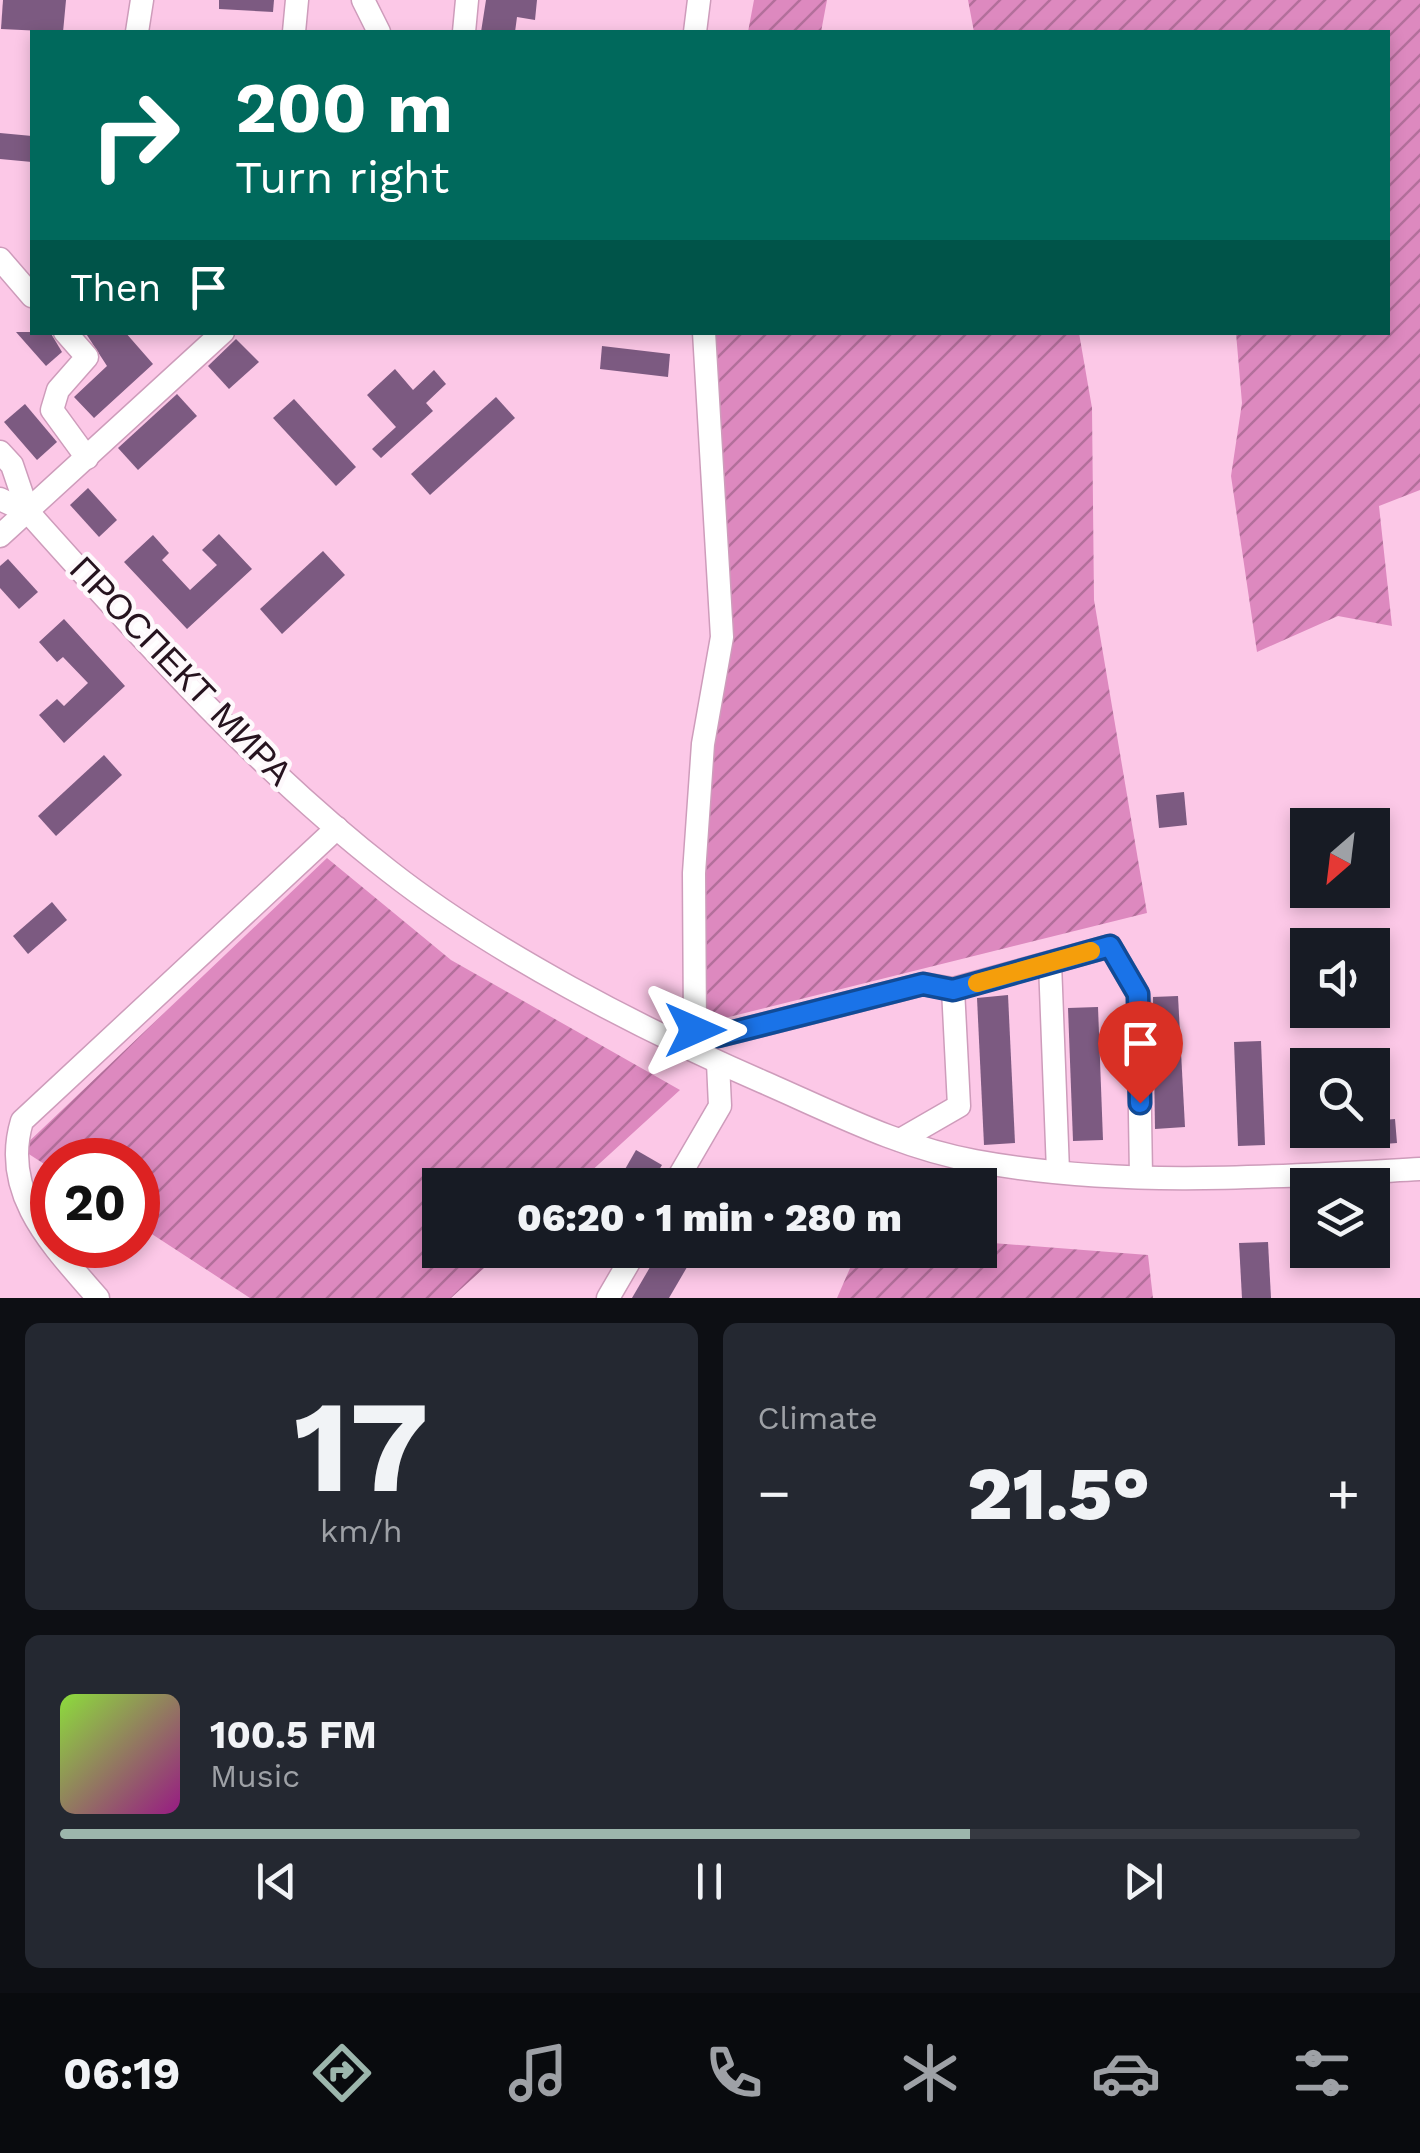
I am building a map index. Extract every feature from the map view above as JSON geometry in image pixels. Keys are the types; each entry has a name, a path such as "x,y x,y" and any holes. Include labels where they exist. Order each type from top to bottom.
{"street":[{"path":"137,30 142,0"},
{"path":"294,30 297,0"},
{"path":"362,0 379,30"},
{"path":"464,30 468,0"},
{"path":"695,30 698,0"},
{"path":"0,259 30,294"},
{"path":"68,335 86,357 58,390 52,410 87,458"},
{"path":"0,536 220,335"},
{"path":"704,335 722,638 703,744 691,1038 718,1036 923,984 953,990 1110,946 1138,994 1141,1176"},
{"name":"ПРОСПЕКТ МИРА","path":"0,452 12,466 28,512"},
{"name":"ПРОСПЕКТ МИРА","path":"0,499 28,512 234,733 337,828 447,912 566,983 691,1038 718,1062 900,1140 974,1161 1141,1176 1249,1179 1420,1168"},
{"path":"98,1298 28,1217 20,1202 8,1164 16,1133 64,1080 337,828"},
{"path":"1050,963 1058,1170"},
{"path":"900,1140 958,1106 953,990"},
{"path":"684,1168 720,1106 718,1062"},
{"path":"608,1298 626,1268"}],"shaded area":[{"path":"754,0 827,0 821,30 748,30"},
{"path":"968,0 1420,0 1420,490 1379,506 1392,626 1338,616 1257,652 1231,476 1242,403 1236,335 1390,335 1390,30 974,30"},
{"path":"707,335 1079,335 1092,408 1094,600 1147,913 705,1023 706,820 728,601"},
{"path":"327,858 451,960 680,1090 595,1168 422,1168 422,1268 484,1268 451,1298 250,1298 160,1239 160,1138 33,1138"},
{"path":"30,1140 30,1155 21,1149"},
{"path":"997,1243 1148,1255 1153,1298 837,1298 850,1268 997,1268"}],"building":[{"path":"3,0 66,0 63,30 1,29"},
{"path":"219,0 274,0 273,12 219,9"},
{"path":"486,0 537,0 535,20 517,17 515,30 481,30"},
{"path":"0,133 30,136 30,162 0,159"},
{"path":"16,332 52,335 62,352 46,366"},
{"path":"87,335 128,335 153,364 94,418 74,397 107,366"},
{"path":"236,339 259,362 229,389 208,366"},
{"path":"602,346 670,354 668,377 600,369"},
{"path":"395,369 413,390 434,370 446,384 426,403 433,411 381,458 372,449 396,427 367,395"},
{"path":"177,394 197,416 138,470 118,448"},
{"path":"496,397 515,418 430,495 411,474"},
{"path":"294,399 356,467 336,486 273,418"},
{"path":"25,404 57,442 37,460 4,422"},
{"path":"88,488 117,520 99,537 70,505"},
{"path":"219,534 252,569 187,629 124,562 153,535 169,553 162,560 190,590 217,565 202,550"},
{"path":"323,551 345,575 282,634 260,609"},
{"path":"8,559 38,592 19,609 0,588 0,566"},
{"path":"64,619 125,686 64,743 39,715 57,699 64,706 88,683 63,657 57,662 39,642"},
{"path":"104,755 122,775 56,836 38,816"},
{"path":"1184,792 1187,825 1159,828 1156,795"},
{"path":"52,902 67,920 28,954 13,936"},
{"path":"1008,995 1015,1143 984,1145 977,998"},
{"path":"1178,996 1185,1127 1155,1129 1153,997"},
{"path":"1098,1007 1103,1140 1073,1141 1068,1008"},
{"path":"1261,1041 1265,1145 1238,1146 1234,1042"},
{"path":"1390,1119 1395,1119 1397,1143 1390,1144"},
{"path":"636,1150 662,1165 660,1168 626,1168"},
{"path":"1268,1242 1271,1298 1242,1298 1239,1243"},
{"path":"650,1268 686,1268 669,1298 632,1298"}],"slow traffic":[{"path":"977,983 1091,951"}],"route":[{"path":"695,1030 718,1036 923,984 953,990 1110,946 1138,994 1140,1103"}]}
